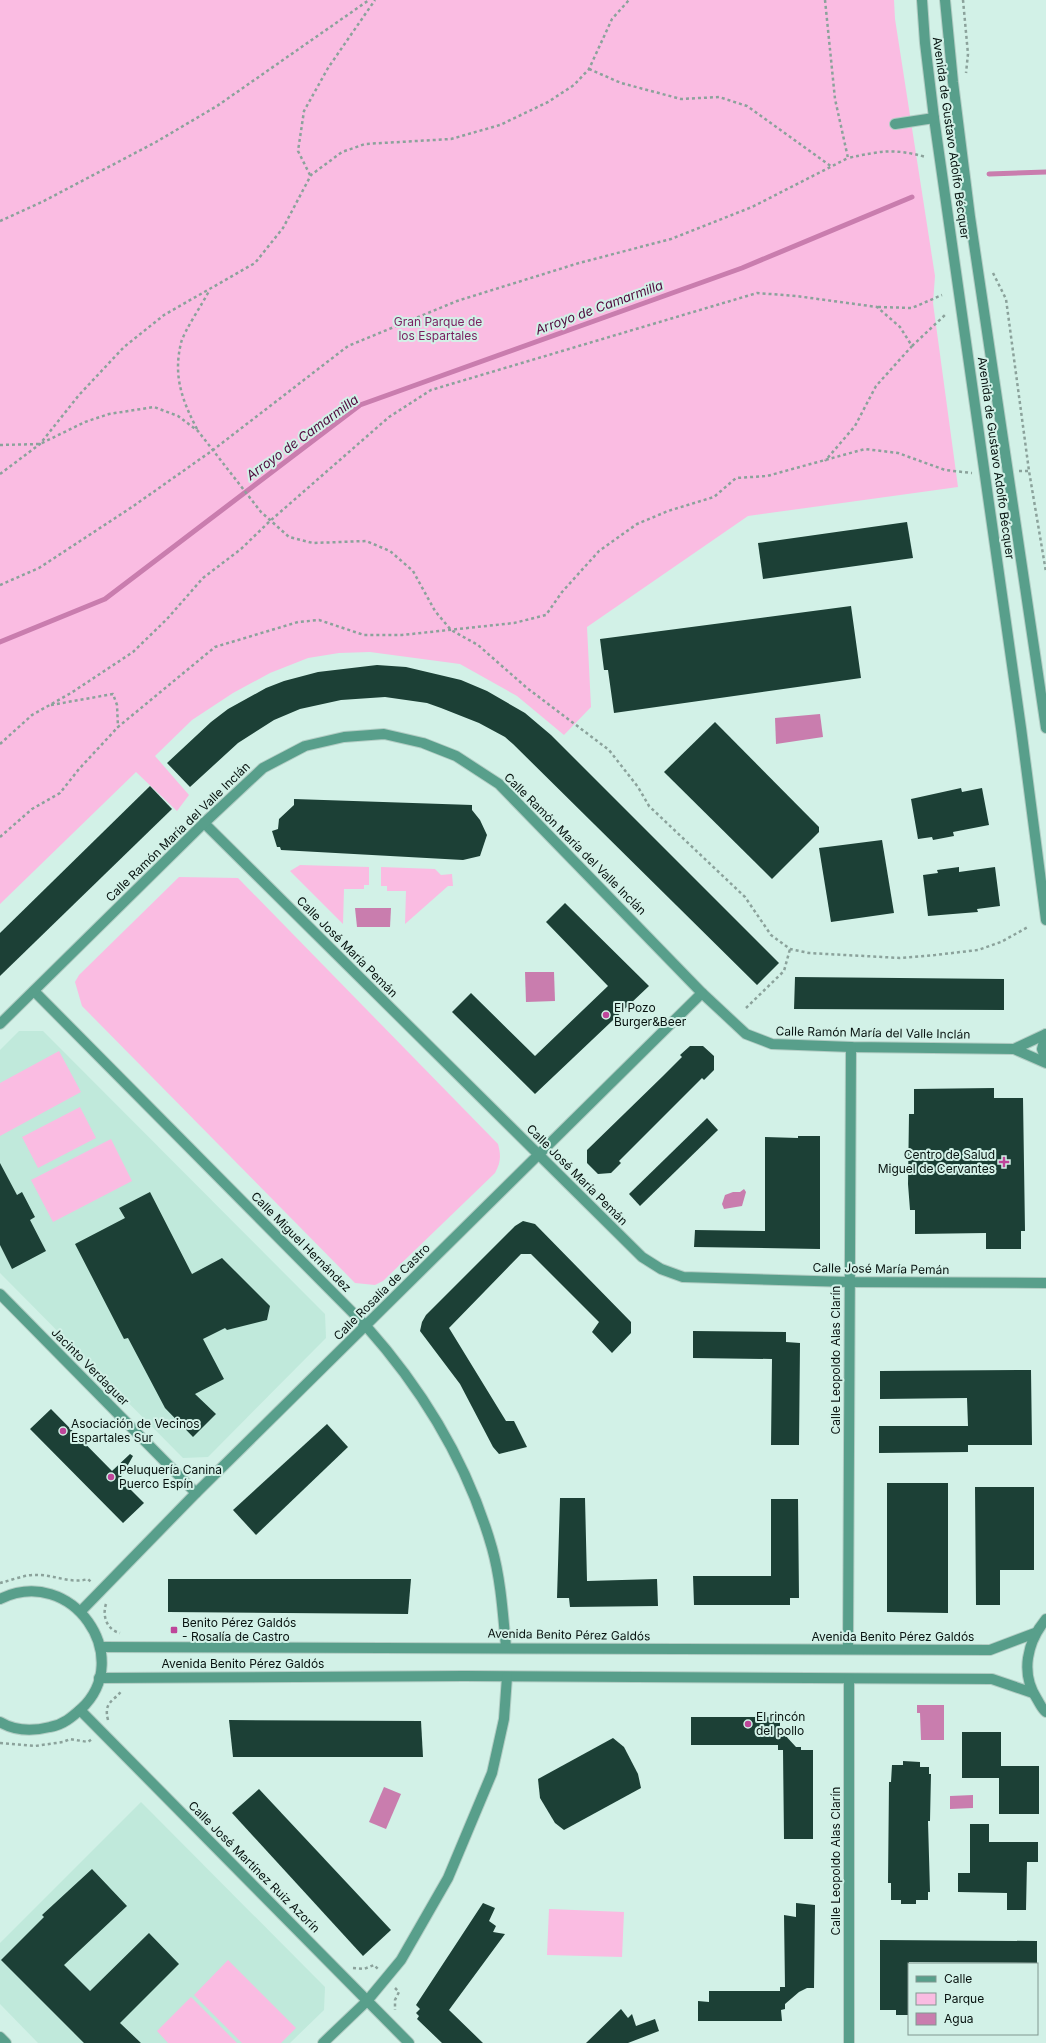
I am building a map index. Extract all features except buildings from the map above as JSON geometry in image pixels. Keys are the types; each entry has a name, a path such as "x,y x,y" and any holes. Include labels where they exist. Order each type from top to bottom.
{"street":[{"name":"Avenida de Gustavo Adolfo Bécquer","path":"922,0 925,43 934,118 1021,728 1046,920"},
{"name":"Avenida de Gustavo Adolfo Bécquer","path":"945,0 953,82 970,218 1046,728"},
{"path":"895,124 934,118"},
{"name":"Calle Ramón María del Valle Inclán","path":"0,1024 204,823 263,768 305,746 344,738 384,734 423,743 456,756 499,784 702,992 746,1034 772,1044 851,1047 1014,1049 1046,1061"},
{"name":"Calle José María Pemán","path":"204,823 642,1258 660,1269 683,1278 849,1282 1046,1283"},
{"name":"Calle Miguel Hernández","path":"34,991 366,1326 393,1356 436,1418 470,1481 492,1549 503,1609 506,1647"},
{"name":"Calle Rosalía de Castro","path":"81,1611 196,1493 702,992"},
{"path":"1046,1034 1042,1049 1046,1061"},
{"name":"Calle Ramón María del Valle Inclán","path":"1014,1049 1046,1034"},
{"name":"Calle Leopoldo Alas Clarín","path":"848,1649 851,1047"},
{"name":"Jacinto Verdaguer","path":"0,1294 196,1493"},
{"path":"0,1599 20,1592 43,1592 64,1599 81,1611 94,1630 100,1647 101,1660 99,1678 95,1690 73,1717 57,1726 39,1730 19,1729 1,1724"},
{"path":"1046,1619 1035,1633 1028,1651 1027,1672 1033,1693 1046,1712"},
{"name":"Avenida Benito Pérez Galdós","path":"100,1647 506,1647 990,1650 1035,1633"},
{"path":"323,2043 367,2001 401,1960 448,1878 492,1773 504,1719 507,1677"},
{"name":"Avenida Benito Pérez Galdós","path":"99,1678 507,1677 992,1679 1033,1693"},
{"name":"Calle Leopoldo Alas Clarín","path":"849,1679 849,2043"},
{"name":"Calle José Martínez Ruiz Azorín","path":"80,1710 409,2043"},
{"path":"0,2037 6,2043"}],"path":[{"path":"0,221 42,202 156,142 217,106 370,0"},
{"path":"310,175 298,151 304,111 328,68 375,0"},
{"path":"40,444 79,395 124,347 164,315 255,263 283,228 310,175 342,152 365,144 451,139 500,125 548,102 574,85 589,69 612,19 629,0"},
{"path":"825,0 835,99 848,158"},
{"path":"963,0 968,54 966,78"},
{"path":"589,69 621,83 681,100 719,97 747,106 832,167"},
{"path":"0,585 39,568 132,507 213,450 348,346 457,301 579,263 671,239 752,207 848,158 882,150 906,152 926,157"},
{"path":"992,268 993,275 1006,299 1029,471 1046,572"},
{"path":"210,290 182,342 177,376 185,406 198,431 261,512 289,537 314,543 366,541 390,550 413,571 435,610 451,630 478,645 533,693 608,750 638,787 649,806 745,897 771,935 790,949 809,953 900,958 978,950 1001,942 1028,927"},
{"path":"0,744 32,715 133,652 167,619 203,578 241,549 270,521 389,418 430,390 757,293 796,296 877,308 912,308 942,295"},
{"path":"877,308 900,327 912,346"},
{"path":"825,461 855,426 876,386 912,346 945,315"},
{"path":"0,474 40,444 85,422 109,414 154,407 178,416 198,431"},
{"path":"0,445 40,444"},
{"path":"0,837 32,809 60,794 79,769 118,726 216,647 298,622 319,620 364,635 402,635 514,623 546,615 562,592 599,551 637,524 668,511 714,497 736,478 767,476 865,449 898,453 945,470 967,472"},
{"path":"50,705 113,694 117,705 118,726"},
{"path":"746,1008 784,971 790,949"},
{"path":"0,1583 37,1575 80,1582 88,1579 108,1601 104,1614 112,1630 122,1633 122,1647"},
{"path":"0,1743 35,1746 63,1742 70,1739 88,1742 109,1724 107,1709 110,1701 122,1692 121,1678"}],"shaded area":[{"path":"19,1031 43,1031 325,1314 326,1338 208,1457 183,1458 0,1273 0,1050"},
{"path":"141,1802 325,1987 324,2010 290,2043 38,2043 0,2004 0,1943"}],"green space":[{"name":"Gran Parque de los Espartales","path":"0,0 894,0 895,19 935,276 933,303 958,487 748,516 587,627 591,707 564,735 517,696 460,664 370,652 339,653 308,658 270,673 233,693 192,720 155,756 189,795 177,811 136,772 0,904"},
{"path":"300,865 369,867 369,885 364,885 364,889 344,889 343,924 290,871"},
{"path":"381,867 435,869 441,875 452,874 453,886 448,886 405,924 406,891 387,891 387,886 381,886"},
{"path":"179,877 238,878 498,1144 500,1159 495,1173 383,1281 375,1285 355,1283 82,1006 75,982 79,975"},
{"path":"59,1051 81,1092 0,1136 0,1083"},
{"path":"80,1107 96,1138 38,1168 22,1137"},
{"path":"111,1139 132,1181 53,1222 31,1180"},
{"path":"549,1909 624,1912 622,1957 547,1955"},
{"path":"228,1960 296,2028 281,2043 242,2043 194,1995"},
{"path":"191,1997 237,2043 168,2043 157,2031"}],"water":[{"path":"820,714 823,737 776,744 775,718"},
{"path":"355,908 391,908 390,927 357,927"},
{"path":"525,972 554,972 555,1001 526,1002"},
{"path":"744,1189 746,1192 742,1206 724,1209 722,1204 725,1195 733,1192 740,1192"},
{"path":"917,1705 944,1705 944,1740 921,1740 920,1713 917,1713"},
{"path":"384,1787 401,1794 386,1829 369,1822"},
{"path":"973,1795 973,1808 950,1809 950,1796"}],"waterway":[{"path":"989,174 1046,172"},
{"name":"Arroyo de Camarmilla","path":"0,642 105,599 360,405 742,268 912,197"}],"place":[{"name":"El Pozo Burger&Beer","path":"606,1015"},
{"name":"Centro de Salud Miguel de Cervantes","path":"1004,1162"},
{"name":"Asociación de Vecinos Espartales Sur","path":"63,1431"},
{"name":"Peluquería Canina Puerco Espín","path":"111,1477"},
{"name":"Benito Pérez Galdós - Rosalía de Castro","path":"174,1630"},
{"name":"El rincón del pollo","path":"748,1724"}]}
